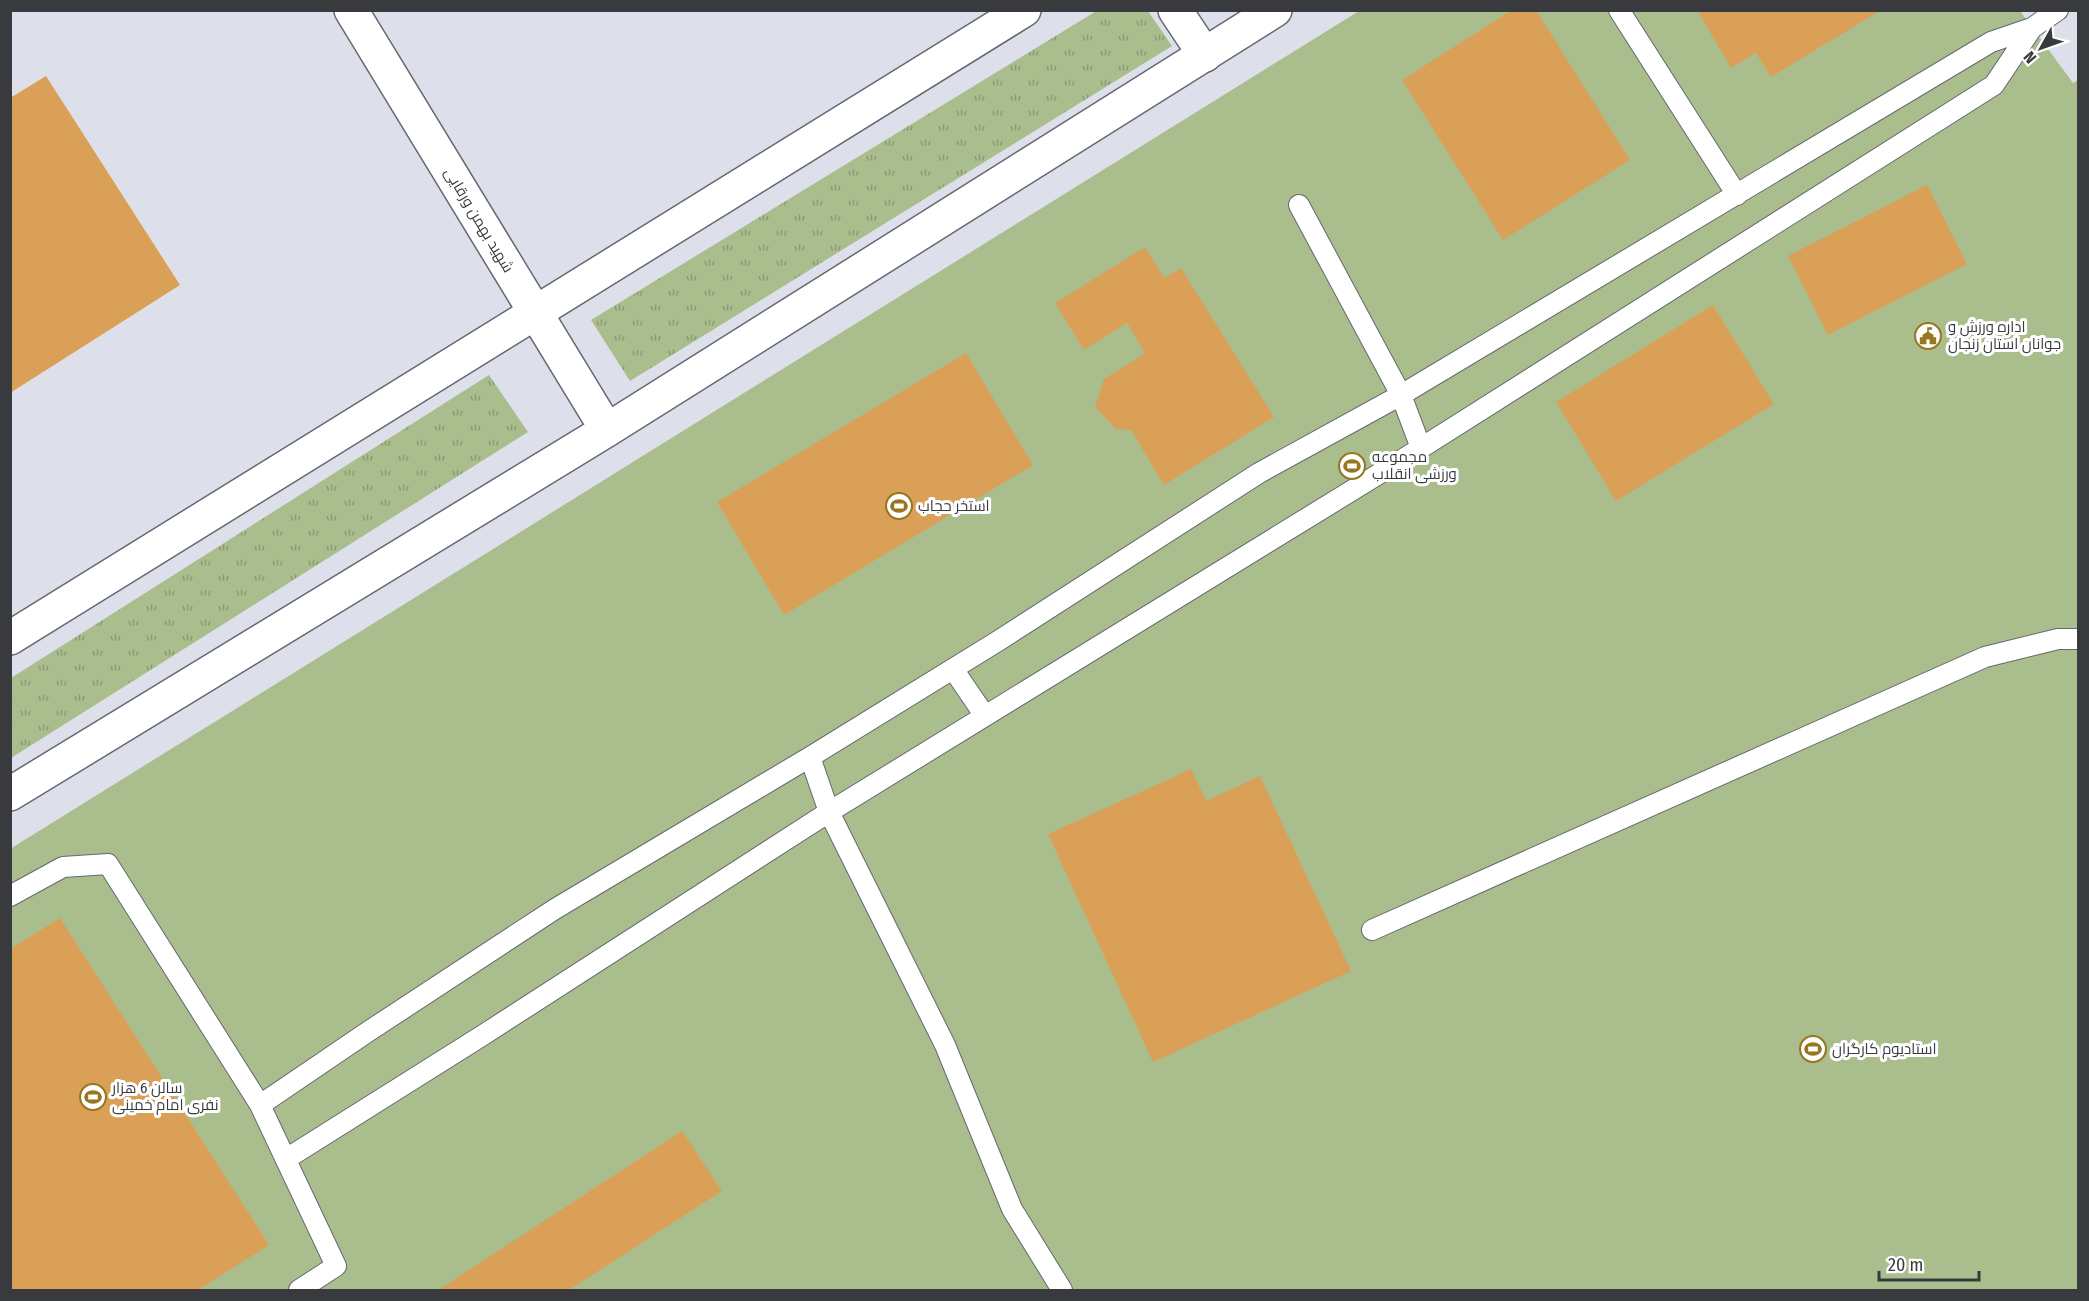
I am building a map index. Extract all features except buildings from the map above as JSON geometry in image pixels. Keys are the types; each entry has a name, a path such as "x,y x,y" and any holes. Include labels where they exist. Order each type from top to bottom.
{"street":[{"name":"شهید بهمن ورقایی","path":"351,10 607,430"},
{"path":"10,638 1024,10"},
{"path":"1175,10 1205,55"},
{"path":"10,794 607,430 1271,12"}],"lane":[{"path":"1619,10 1737,195"},
{"path":"260,1105 555,909 953,669 1259,473 1401,395 1991,42 2032,28 2058,10"},
{"path":"286,1159 480,1038 829,812 1421,448 1994,85 2032,28"},
{"path":"1299,205 1401,395 1421,448"},
{"path":"1372,930 1985,657 2058,639 2079,639"},
{"path":"953,669 985,716"},
{"path":"810,757 829,812 945,1045 1012,1209 1062,1290"},
{"path":"10,896 63,867 108,864 260,1105 336,1266 299,1290"}],"green space":[{"path":"1098,10 1148,11 1172,46 630,381 591,320"},
{"name":"مجموعه ورزشی انقلاب","path":"1359,11 2020,11 2073,83 2078,80 2078,1290 11,1290 10,849"},
{"path":"489,375 528,432 11,758 11,678"}],"place":[{"name":"اداره ورزش و جوانان استان زنجان","path":"1928,336"},
{"name":"مجموعه ورزشی انقلاب","path":"1352,466"},
{"name":"استخر حجاب","path":"899,506"},
{"name":"استادیوم کارگران","path":"1813,1049"},
{"name":"سالن 6 هزار نفری امام خمینی","path":"93,1097"}]}
